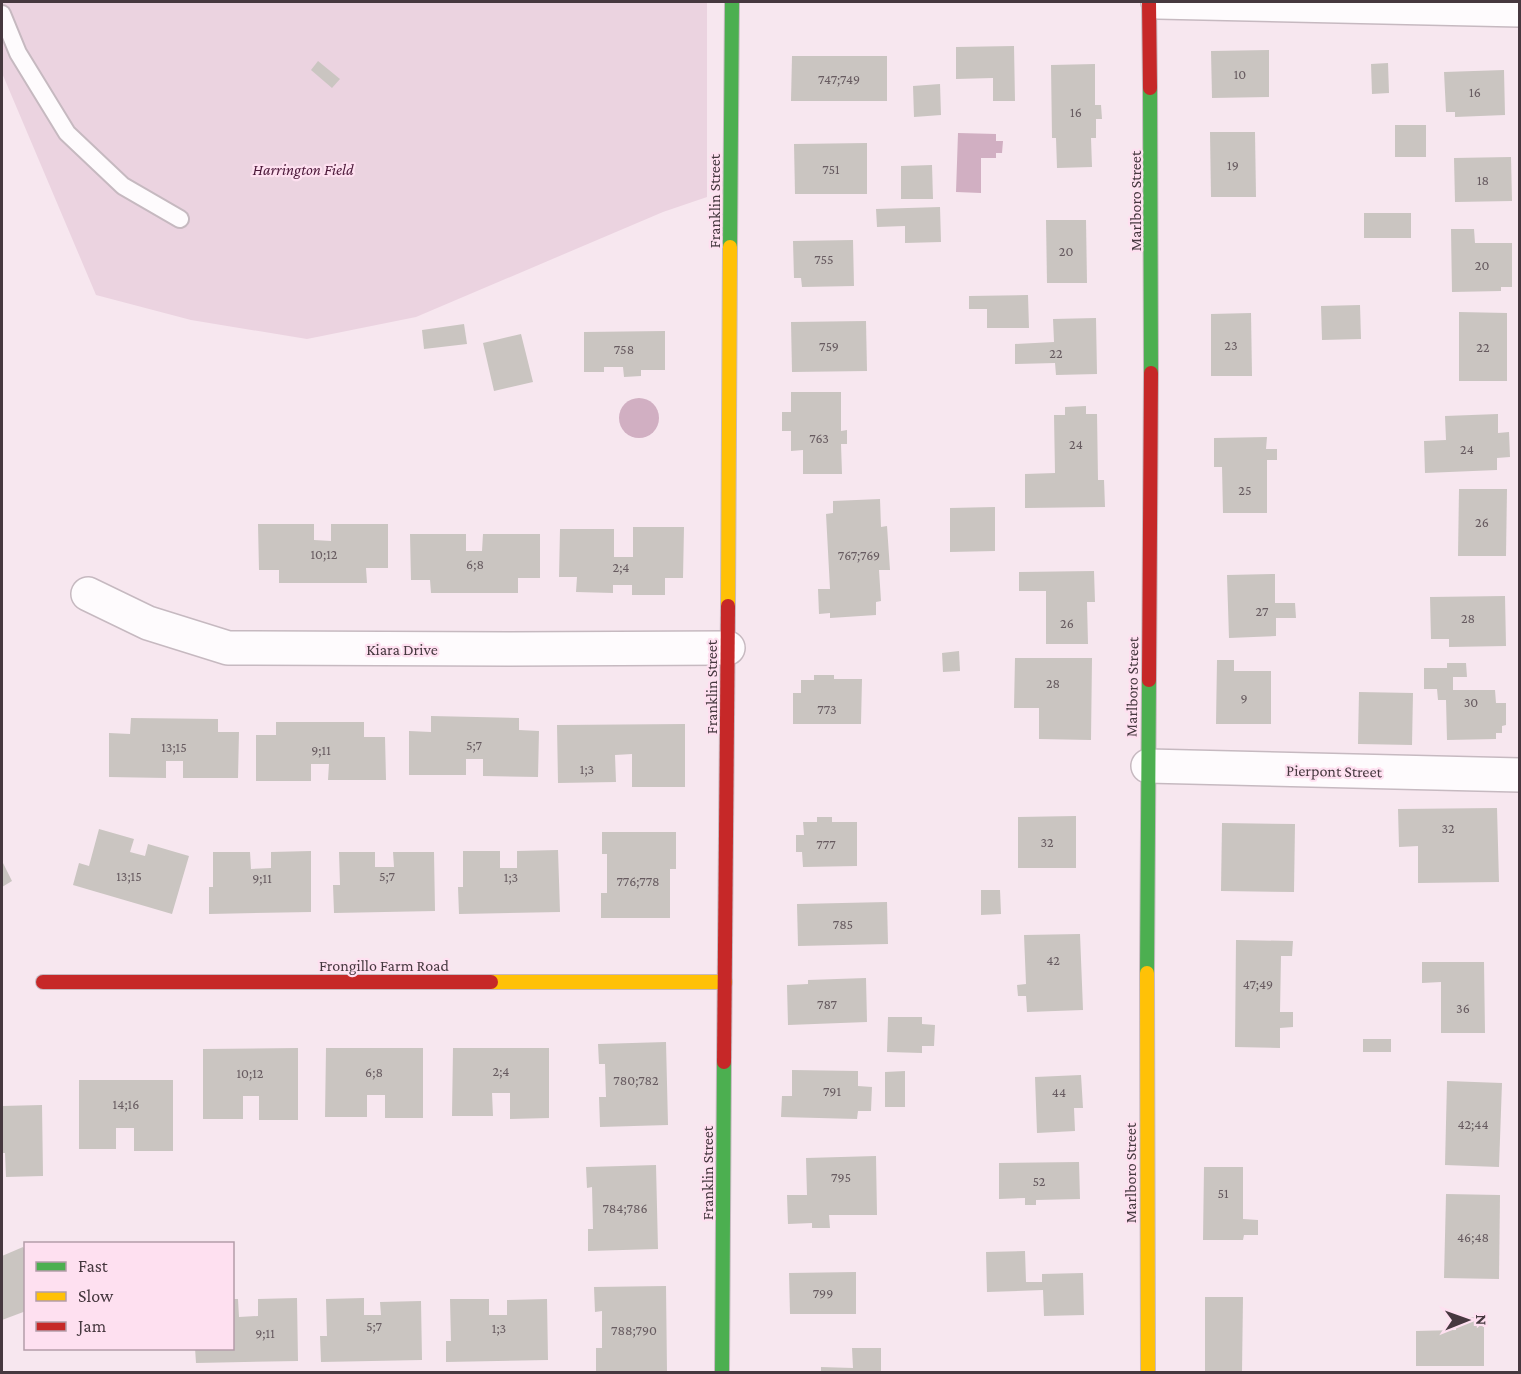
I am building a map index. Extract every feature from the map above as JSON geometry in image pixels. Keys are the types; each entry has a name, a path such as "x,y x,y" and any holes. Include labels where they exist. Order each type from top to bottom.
{"street":[{"name":"Franklin Street","path":"722,1372 732,2"},
{"name":"Marlboro Street","path":"1148,1372 1146,1063 1151,397 1149,2"},
{"path":"1158,2 1520,10"},
{"name":"Kiara Drive","path":"88,594 148,623 228,648 728,648"},
{"name":"Pierpont Street","path":"1148,766 1520,775"},
{"name":"Frongillo Farm Road","path":"44,982 725,982"}],"lane":[{"path":"2,14 18,53 67,133 123,186 180,219"}],"green space":[{"name":"Harrington Field","path":"2,2 707,2 707,197 663,212 416,317 307,339 191,320 96,295 2,73"}],"shaded area":[{"path":"958,133 996,134 996,141 1003,141 1002,153 996,153 996,158 981,158 981,193 956,192"},
{"path":"639,398 647,399 653,404 658,410 658,426 653,432 647,437 639,438 631,437 625,432 620,426 619,418 620,410 625,404 631,399"}],"building":[{"path":"1014,46 1015,101 993,101 993,78 956,79 956,47"},
{"path":"1269,50 1269,97 1212,98 1211,51"},
{"path":"792,56 887,56 887,101 791,101"},
{"path":"318,61 340,79 332,88 311,70"},
{"path":"1388,63 1389,93 1372,94 1371,64"},
{"path":"1095,64 1095,105 1101,105 1102,119 1096,119 1096,138 1091,138 1092,167 1057,168 1056,138 1052,138 1051,65"},
{"path":"1504,70 1505,115 1455,117 1455,112 1446,112 1444,72"},
{"path":"940,84 941,115 914,117 913,86"},
{"path":"1395,125 1426,125 1426,157 1395,157"},
{"path":"1210,132 1255,132 1256,197 1211,197"},
{"path":"867,143 867,194 795,194 794,144"},
{"path":"1511,157 1512,201 1455,202 1454,158"},
{"path":"932,165 933,199 901,199 901,166"},
{"path":"940,207 941,242 905,243 905,226 877,227 876,209"},
{"path":"1364,213 1411,213 1411,238 1364,238"},
{"path":"1046,220 1086,220 1087,283 1047,283"},
{"path":"1451,229 1474,229 1475,243 1512,243 1512,287 1501,287 1501,291 1452,292"},
{"path":"853,240 854,286 802,287 801,278 794,278 793,241"},
{"path":"1028,295 1029,328 987,328 987,309 969,309 969,296"},
{"path":"1360,305 1361,339 1322,340 1321,306"},
{"path":"1459,312 1507,313 1507,381 1459,381"},
{"path":"1251,313 1252,376 1211,376 1211,314"},
{"path":"1096,318 1097,374 1056,375 1055,363 1015,364 1015,344 1054,342 1053,319"},
{"path":"866,321 867,371 792,372 791,322"},
{"path":"464,324 467,344 424,349 422,330"},
{"path":"665,331 665,370 641,370 641,376 624,377 623,367 604,367 604,372 584,372 584,332"},
{"path":"521,334 533,382 494,391 483,343"},
{"path":"791,392 841,392 841,431 847,430 847,444 841,444 842,474 803,474 803,450 791,451 791,431 782,431 782,412 791,412"},
{"path":"1086,406 1086,414 1097,414 1098,480 1104,480 1105,507 1025,508 1025,474 1055,473 1054,415 1065,415 1065,407"},
{"path":"1498,414 1498,433 1509,432 1510,457 1497,458 1497,470 1425,473 1424,441 1446,440 1445,416"},
{"path":"1267,437 1266,449 1277,449 1277,460 1267,460 1267,513 1223,513 1222,467 1214,467 1214,438"},
{"path":"1459,489 1507,489 1506,556 1458,556"},
{"path":"880,499 881,527 887,526 890,570 879,570 881,601 876,602 876,615 830,618 830,613 819,614 818,589 830,589 826,514 833,513 833,501"},
{"path":"995,507 995,551 950,552 950,508"},
{"path":"258,524 314,524 314,540 331,541 331,524 388,524 388,568 366,568 367,583 279,583 279,570 259,570"},
{"path":"633,527 684,527 683,578 665,578 665,595 632,595 632,585 613,585 613,593 576,592 577,577 559,577 560,529 614,529 614,557 633,557"},
{"path":"410,534 466,534 466,551 482,551 483,534 540,534 540,578 518,578 518,593 431,593 430,580 411,580"},
{"path":"1094,571 1095,602 1087,602 1088,644 1046,644 1046,591 1019,591 1019,572"},
{"path":"1275,574 1275,603 1295,603 1296,618 1276,618 1276,636 1229,638 1227,575"},
{"path":"1505,596 1506,646 1449,647 1449,639 1431,639 1430,597"},
{"path":"959,651 960,671 943,672 942,653"},
{"path":"1015,658 1092,658 1091,740 1039,739 1039,708 1014,708"},
{"path":"1217,660 1234,660 1234,671 1271,671 1271,724 1216,724"},
{"path":"1447,663 1466,663 1467,677 1453,677 1453,690 1495,690 1496,703 1506,703 1506,725 1502,726 1502,733 1496,733 1496,739 1447,740 1446,700 1438,700 1437,689 1424,689 1424,668 1447,668"},
{"path":"814,675 834,675 834,679 862,679 861,724 793,724 793,693 801,693 801,680 814,680"},
{"path":"1359,692 1413,693 1412,745 1358,744"},
{"path":"431,716 519,718 519,730 539,731 538,777 483,776 483,759 466,759 466,775 409,775 409,731 431,732"},
{"path":"131,718 218,719 218,732 239,732 238,778 183,778 183,761 166,761 166,778 109,777 109,733 130,734"},
{"path":"276,722 364,722 364,737 385,737 386,780 328,780 329,764 311,764 311,781 256,781 256,735 276,735"},
{"path":"685,724 685,787 632,787 632,754 615,755 616,782 558,783 557,725"},
{"path":"1497,808 1499,882 1418,883 1418,846 1399,847 1398,809"},
{"path":"1076,816 1076,868 1018,868 1018,817"},
{"path":"817,817 832,817 832,822 857,822 857,866 803,867 802,852 796,852 796,835 804,835 803,822 817,822"},
{"path":"1222,823 1295,824 1294,892 1221,891"},
{"path":"99,829 134,839 130,852 145,856 148,844 189,856 172,914 73,885 79,863 89,866"},
{"path":"602,832 676,832 676,869 670,869 670,918 601,918 601,893 607,893 607,854 602,854"},
{"path":"558,850 560,912 459,914 458,887 463,887 463,851 500,851 500,868 517,868 517,851"},
{"path":"311,851 311,912 209,914 209,887 213,887 213,852 250,852 251,869 271,868 271,852"},
{"path":"339,852 375,852 375,867 394,867 393,852 434,852 435,911 334,913 333,885 340,885"},
{"path":"2,861 12,881 2,887"},
{"path":"981,890 1000,890 1001,914 981,915"},
{"path":"887,902 888,944 798,946 797,904"},
{"path":"1080,934 1083,1010 1027,1012 1026,996 1018,996 1017,985 1026,984 1024,935"},
{"path":"1236,940 1293,941 1292,956 1281,956 1280,1012 1293,1012 1293,1027 1280,1028 1280,1048 1235,1047"},
{"path":"1422,962 1484,962 1485,1033 1441,1033 1441,982 1422,983"},
{"path":"866,978 867,1022 788,1025 787,985 808,984 808,980"},
{"path":"888,1017 922,1017 922,1024 935,1025 934,1046 922,1046 922,1053 887,1052"},
{"path":"1363,1039 1391,1039 1391,1052 1363,1052"},
{"path":"666,1042 668,1125 600,1127 599,1097 606,1097 605,1064 599,1064 598,1044"},
{"path":"298,1048 298,1120 259,1120 259,1096 243,1096 243,1119 203,1119 203,1049"},
{"path":"326,1048 423,1048 423,1118 385,1118 385,1095 367,1095 367,1117 325,1117"},
{"path":"453,1048 549,1048 549,1118 510,1119 510,1093 492,1093 493,1116 452,1116"},
{"path":"792,1070 858,1071 858,1086 872,1087 871,1111 858,1111 857,1119 781,1117 782,1096 792,1096"},
{"path":"905,1071 905,1107 885,1107 885,1072"},
{"path":"1081,1075 1083,1108 1074,1108 1075,1131 1037,1133 1035,1077"},
{"path":"79,1080 173,1080 173,1151 134,1151 134,1128 116,1128 116,1149 79,1149"},
{"path":"1447,1081 1502,1083 1499,1167 1445,1165"},
{"path":"42,1105 43,1176 6,1177 5,1153 2,1153 2,1106"},
{"path":"876,1156 877,1215 829,1215 830,1228 812,1228 812,1223 788,1224 787,1195 807,1195 806,1158"},
{"path":"1079,1162 1080,1199 1036,1200 1036,1205 1025,1205 1025,1198 999,1199 999,1163"},
{"path":"656,1165 658,1249 588,1251 588,1229 593,1229 592,1187 587,1188 586,1167"},
{"path":"1204,1167 1243,1167 1243,1219 1258,1220 1258,1235 1244,1235 1243,1240 1203,1240"},
{"path":"1446,1194 1500,1195 1499,1279 1444,1278"},
{"path":"23,1247 24,1249 24,1312 2,1320 2,1256"},
{"path":"1025,1251 1026,1282 1042,1282 1042,1274 1083,1273 1084,1315 1044,1316 1043,1290 987,1292 986,1252"},
{"path":"856,1272 856,1314 790,1314 789,1273"},
{"path":"666,1286 667,1372 596,1372 596,1348 602,1348 602,1311 595,1312 594,1287"},
{"path":"1205,1297 1243,1297 1242,1372 1205,1372"},
{"path":"297,1298 298,1361 196,1363 195,1350 234,1350 234,1299 238,1299 239,1317 258,1316 258,1299"},
{"path":"364,1298 364,1315 381,1315 380,1302 421,1301 422,1360 321,1362 320,1336 327,1336 326,1299"},
{"path":"450,1299 489,1299 489,1315 507,1315 507,1300 547,1299 548,1360 446,1362 446,1341 451,1341"},
{"path":"1484,1317 1484,1366 1416,1366 1416,1331 1456,1330 1456,1318"},
{"path":"852,1348 881,1348 881,1372 821,1372 821,1367 853,1368"}],"traffic: fast":[{"path":"730,247 732,2"},
{"path":"1150,88 1151,373"},
{"path":"1147,973 1149,680"},
{"path":"722,1372 724,1062"}],"traffic: slow":[{"path":"728,606 730,247"},
{"path":"1147,973 1148,1372"},
{"path":"491,982 725,982"}],"traffic: jam":[{"path":"1149,2 1150,88"},
{"path":"1149,680 1151,373"},
{"path":"724,1062 728,606"},
{"path":"43,982 491,982"}]}
